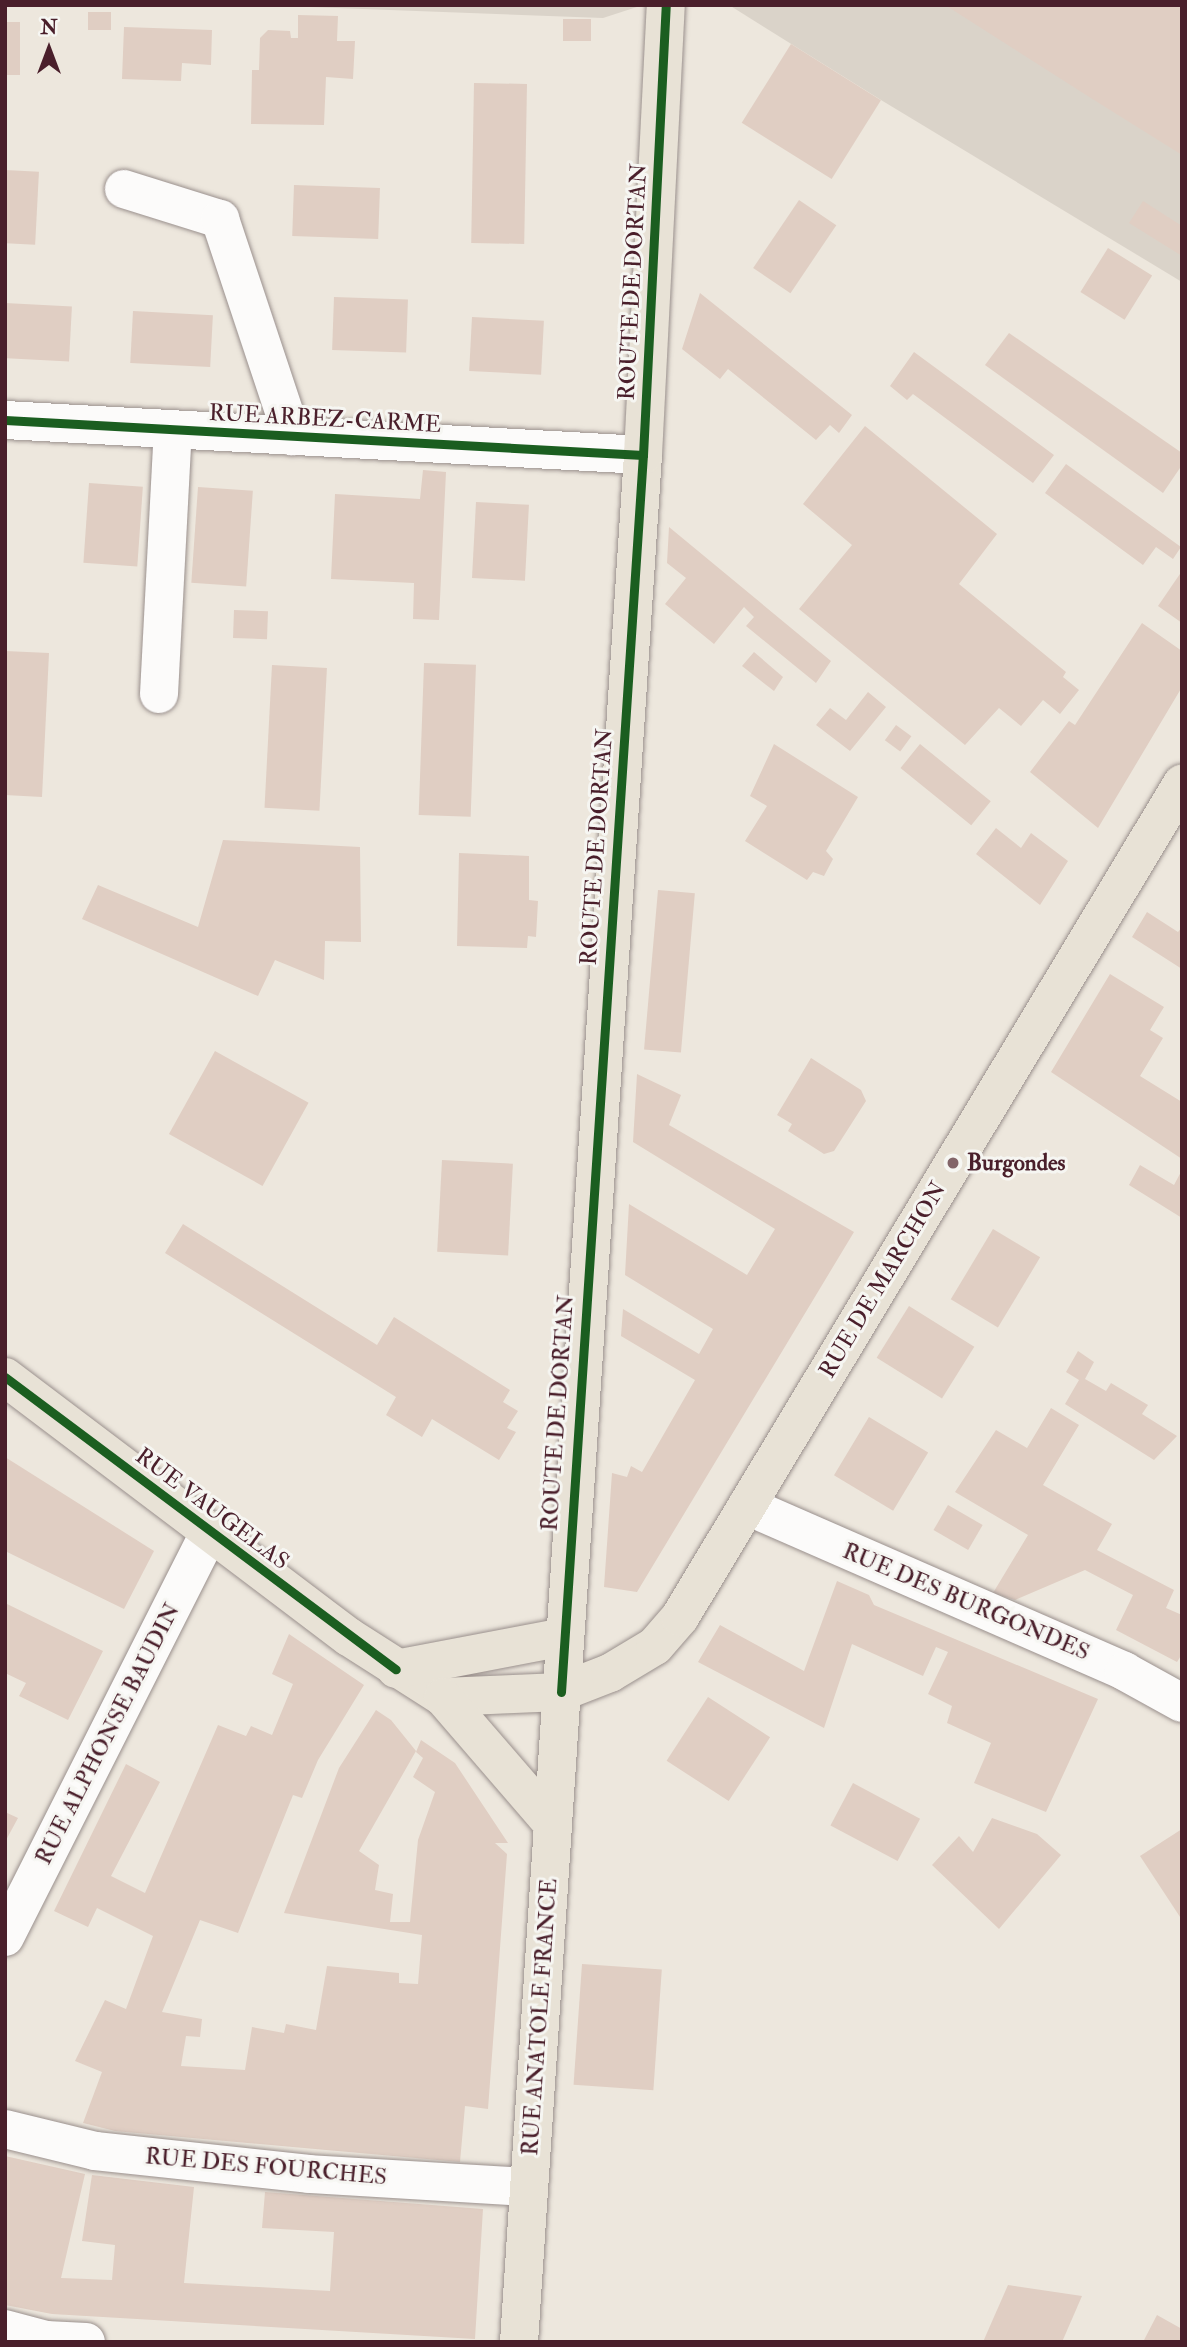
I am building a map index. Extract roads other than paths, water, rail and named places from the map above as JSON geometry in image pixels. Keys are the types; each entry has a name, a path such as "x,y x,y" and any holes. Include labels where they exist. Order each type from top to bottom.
{"main road":[{"name":"ROUTE DE DORTAN","path":"561,1692 643,455 666,5"},
{"name":"RUE DE MARCHON","path":"561,1692 610,1673 655,1646 680,1617 1182,785"},
{"name":"RUE VAUGELAS","path":"5,1377 397,1669 443,1697 551,1822"},
{"path":"397,1669 563,1637"},
{"path":"443,1697 561,1692"},
{"name":"RUE ANATOLE FRANCE","path":"519,2342 561,1692"}],"street":[{"path":"124,189 220,219 292,436"},
{"name":"RUE ARBEZ-CARME","path":"5,420 643,455"},
{"path":"159,694 173,430"},
{"name":"RUE DES BURGONDES","path":"747,1506 1124,1671 1182,1703"},
{"name":"RUE ALPHONSE BAUDIN","path":"5,1937 210,1532"},
{"name":"RUE DES FOURCHES","path":"5,2129 95,2151 309,2174 529,2187"},
{"path":"5,2329 46,2340 86,2342"}],"place":[{"name":"Burgondes","path":"953,1163"}]}
